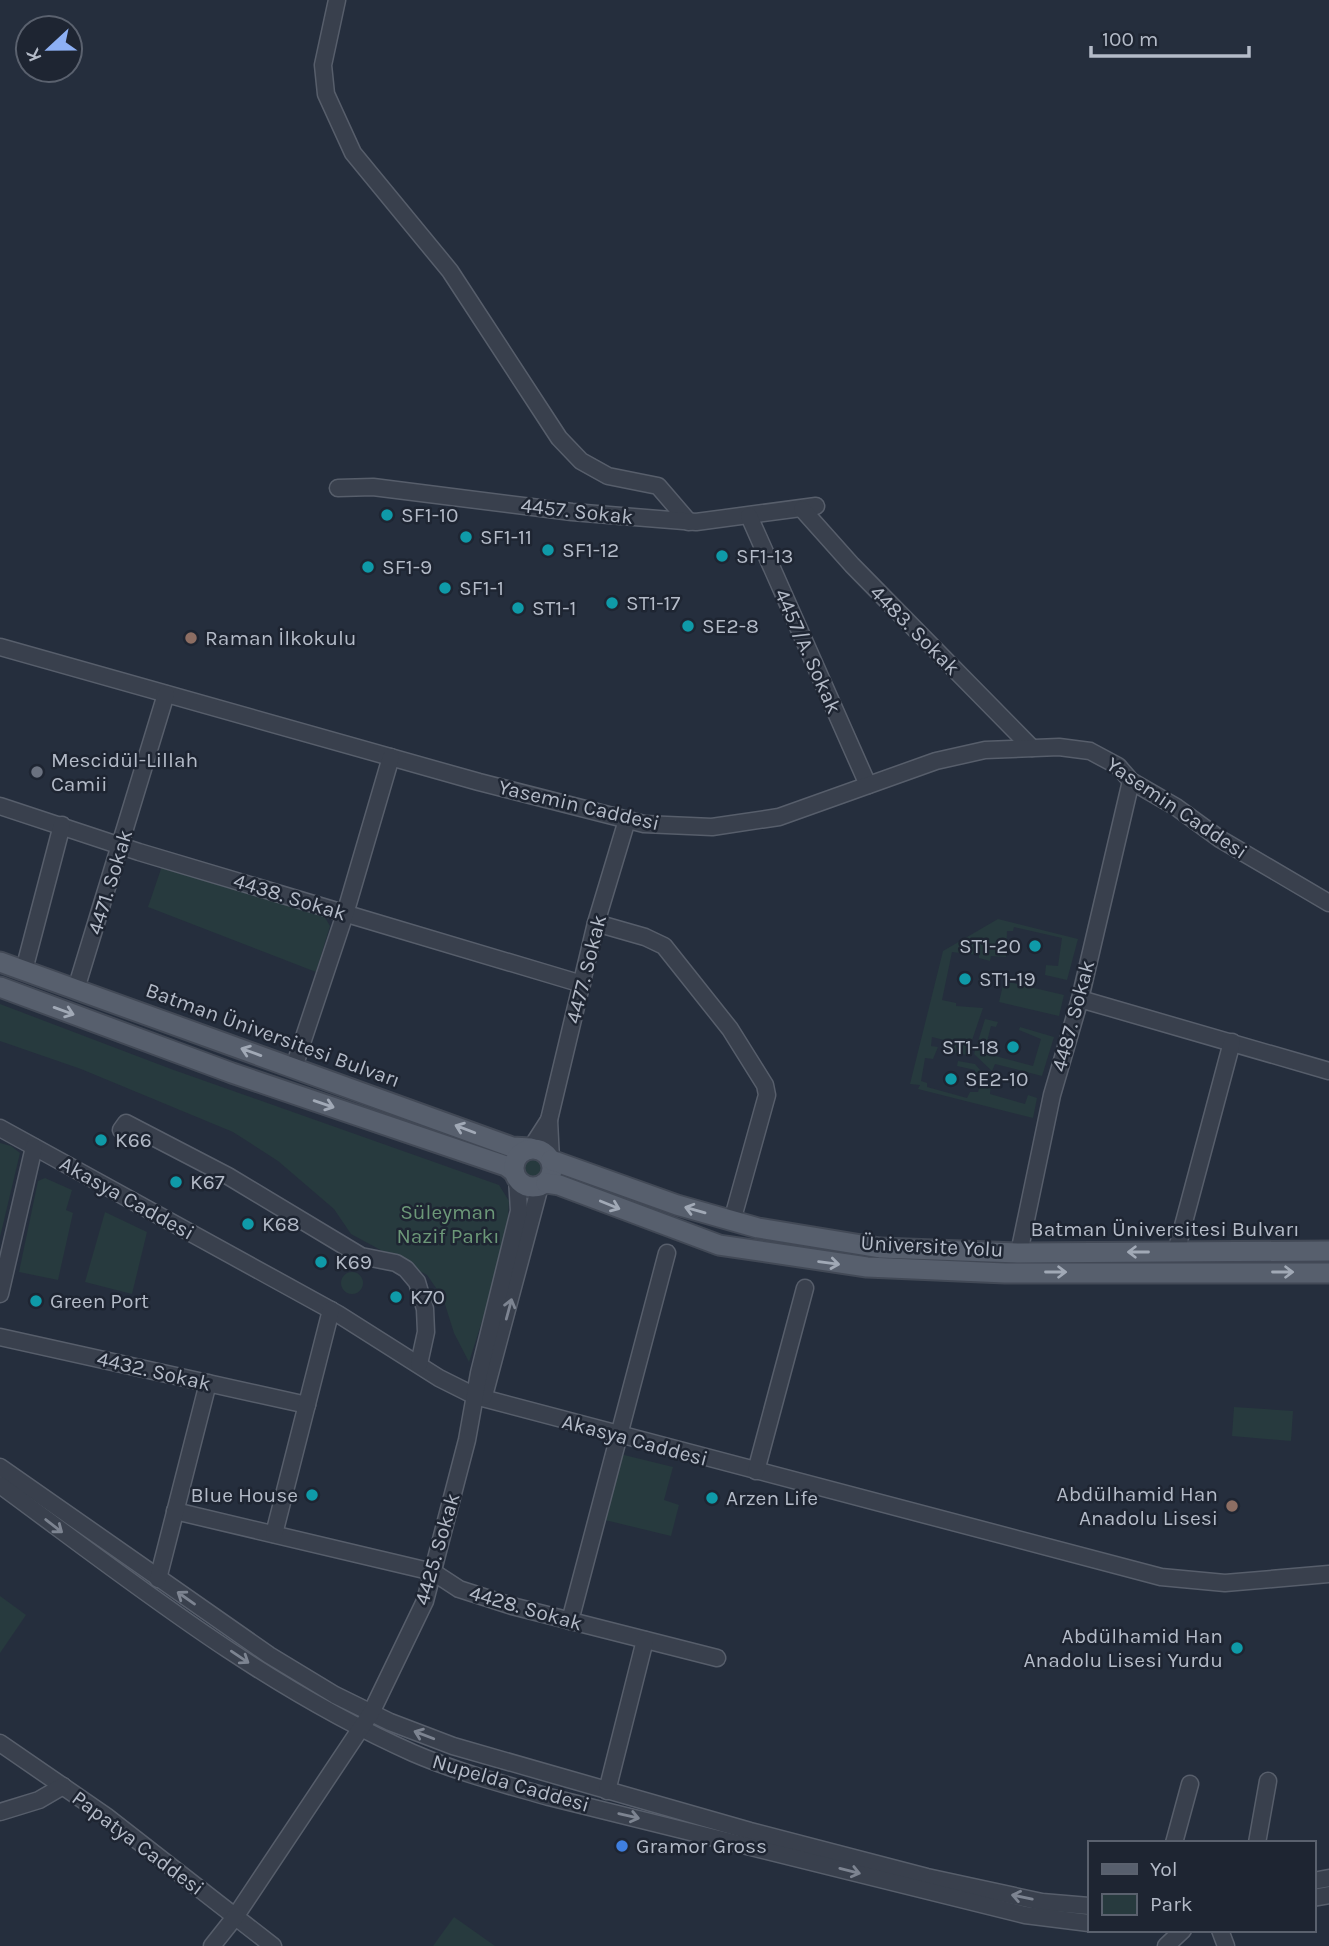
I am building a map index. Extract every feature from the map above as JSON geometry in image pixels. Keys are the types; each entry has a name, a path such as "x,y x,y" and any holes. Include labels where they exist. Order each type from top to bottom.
{"main road":[{"name":"Batman Üniversitesi Bulvarı","path":"0,962 512,1147 531,1148"},
{"path":"0,987 232,1073 506,1166 515,1175 527,1186 543,1184 552,1172 551,1160 543,1150 531,1148 519,1153 515,1175"},
{"name":"Batman Üniversitesi Bulvarı","path":"551,1160 732,1221 823,1240 880,1248 1019,1253 1329,1251"},
{"name":"Üniversite Yolu","path":"543,1184 559,1185 719,1245 867,1267 1005,1273 1329,1273"}],"street":[{"path":"337,0 323,65 326,94 353,153 450,271 566,446 581,461 608,476 658,486 689,522"},
{"name":"4457. Sokak","path":"338,488 373,487 572,512 689,522 809,508"},
{"name":"4483. Sokak","path":"809,508 852,565 1032,748"},
{"name":"4457/A. Sokak","path":"749,516 868,785"},
{"name":"Yasemin Caddesi","path":"0,647 391,757 644,824 712,827 779,817 936,761 985,750 1032,748 1090,751 1118,766 1131,781 1176,807 1220,839 1329,903"},
{"name":"4471. Sokak","path":"76,989 166,694"},
{"path":"294,1067 345,914 391,757"},
{"name":"4487. Sokak","path":"1019,1253 1052,1095 1080,999 1131,781"},
{"name":"4438. Sokak","path":"0,806 345,914 582,984"},
{"name":"4477. Sokak","path":"549,1120 596,923 627,820"},
{"path":"24,970 62,825"},
{"path":"596,923 645,937 664,946 730,1029 765,1085 767,1095 732,1221"},
{"path":"1080,999 1329,1071"},
{"path":"1176,1252 1232,1042"},
{"path":"531,1148 549,1120"},
{"path":"549,1120 551,1160"},
{"path":"121,1130 126,1123 228,1176 361,1256 396,1263 406,1269 417,1282 425,1309 426,1332 419,1364"},
{"name":"Akasya Caddesi","path":"0,1128 331,1310 479,1397 1161,1577 1226,1583 1329,1574"},
{"path":"0,1294 34,1147"},
{"name":"4425. Sokak","path":"212,1946 235,1917 371,1713 425,1601 479,1397 519,1211 515,1175"},
{"path":"479,1397 543,1184"},
{"path":"570,1621 667,1253"},
{"path":"755,1471 805,1288"},
{"path":"274,1535 331,1310"},
{"name":"4432. Sokak","path":"0,1337 307,1405"},
{"path":"158,1579 208,1383"},
{"name":"Nupelda Caddesi","path":"0,1467 269,1656 335,1696 371,1713 453,1746 607,1791 927,1877 1042,1902 1088,1906"},
{"name":"Nupelda Caddesi","path":"0,1485 72,1541 247,1661 324,1710 473,1776 1025,1915 1088,1923"},
{"name":"4428. Sokak","path":"176,1511 433,1572 459,1589 570,1621 717,1658"},
{"path":"607,1791 645,1640"},
{"name":"Papatya Caddesi","path":"0,1743 63,1786 274,1946"},
{"path":"1256,1841 1268,1782"},
{"path":"1175,1841 1190,1784"},
{"path":"0,1812 39,1800 63,1786"},
{"path":"1166,1946 1181,1932"}],"green space":[{"path":"162,866 324,916 330,926 316,972 148,907"},
{"path":"998,919 1078,939 1067,980 1045,975 1046,965 1058,966 1062,938 1014,927 1013,931 1007,931 1006,957 991,956 990,961 979,958 979,955 952,952 942,1000 956,1003 956,1006 983,1008 967,1055 952,1052 952,1042 932,1037 931,1046 938,1047 933,1059 925,1058 921,1081 927,1083 927,1087 967,1098 970,1092 978,1092 982,1078 975,1074 975,1070 957,1066 958,1061 975,1064 991,1083 990,1094 1025,1104 1028,1095 1037,1098 1033,1118 918,1089 920,1085 910,1084 943,951"},
{"path":"1004,981 1064,995 1059,1016 999,1002"},
{"name":"Süleyman Nazif Parkı","path":"0,1004 171,1069 499,1185 509,1201 506,1246 469,1362 454,1333 443,1298 427,1275 351,1234 334,1209 278,1161 233,1132 81,1069 0,1041"},
{"path":"985,1019 998,1022 996,1027 991,1026 984,1053 1033,1066 1041,1039 1019,1030 1020,1027 1054,1037 1042,1076 995,1064 992,1071 974,1054"},
{"path":"0,1143 11,1146 20,1153 0,1237"},
{"path":"534,1152 540,1153 548,1161 548,1173 540,1181 534,1182 528,1181 520,1173 519,1167 520,1161 528,1153"},
{"path":"45,1178 72,1190 66,1210 73,1213 58,1280 19,1272 38,1181"},
{"path":"105,1212 147,1232 132,1294 85,1282"},
{"path":"352,1272 360,1275 363,1283 360,1291 352,1294 344,1291 341,1283 344,1275"},
{"path":"1234,1407 1293,1411 1291,1441 1232,1436"},
{"path":"620,1454 673,1467 664,1500 679,1505 671,1536 605,1520"},
{"path":"0,1596 26,1615 0,1653"},
{"path":"454,1917 495,1946 433,1946"}],"place":[{"name":"SF1-10","path":"387,515"},
{"name":"SF1-11","path":"466,537"},
{"name":"SF1-12","path":"548,550"},
{"name":"SF1-13","path":"722,556"},
{"name":"SF1-9","path":"368,567"},
{"name":"SF1-1","path":"445,588"},
{"name":"ST1-17","path":"612,603"},
{"name":"ST1-1","path":"518,608"},
{"name":"SE2-8","path":"688,626"},
{"name":"Raman İlkokulu","path":"191,638"},
{"name":"Mescidül-Lillah Camii","path":"37,772"},
{"name":"ST1-20","path":"1035,946"},
{"name":"ST1-19","path":"965,979"},
{"name":"ST1-18","path":"1013,1047"},
{"name":"SE2-10","path":"951,1079"},
{"name":"K66","path":"101,1140"},
{"name":"K67","path":"176,1182"},
{"name":"K68","path":"248,1224"},
{"name":"K69","path":"321,1262"},
{"name":"K70","path":"396,1297"},
{"name":"Green Port","path":"36,1301"},
{"name":"Blue House","path":"312,1495"},
{"name":"Arzen Life","path":"712,1498"},
{"name":"Abdülhamid Han Anadolu Lisesi","path":"1232,1506"},
{"name":"Abdülhamid Han Anadolu Lisesi Yurdu","path":"1237,1648"},
{"name":"Gramor Gross","path":"622,1846"}]}
